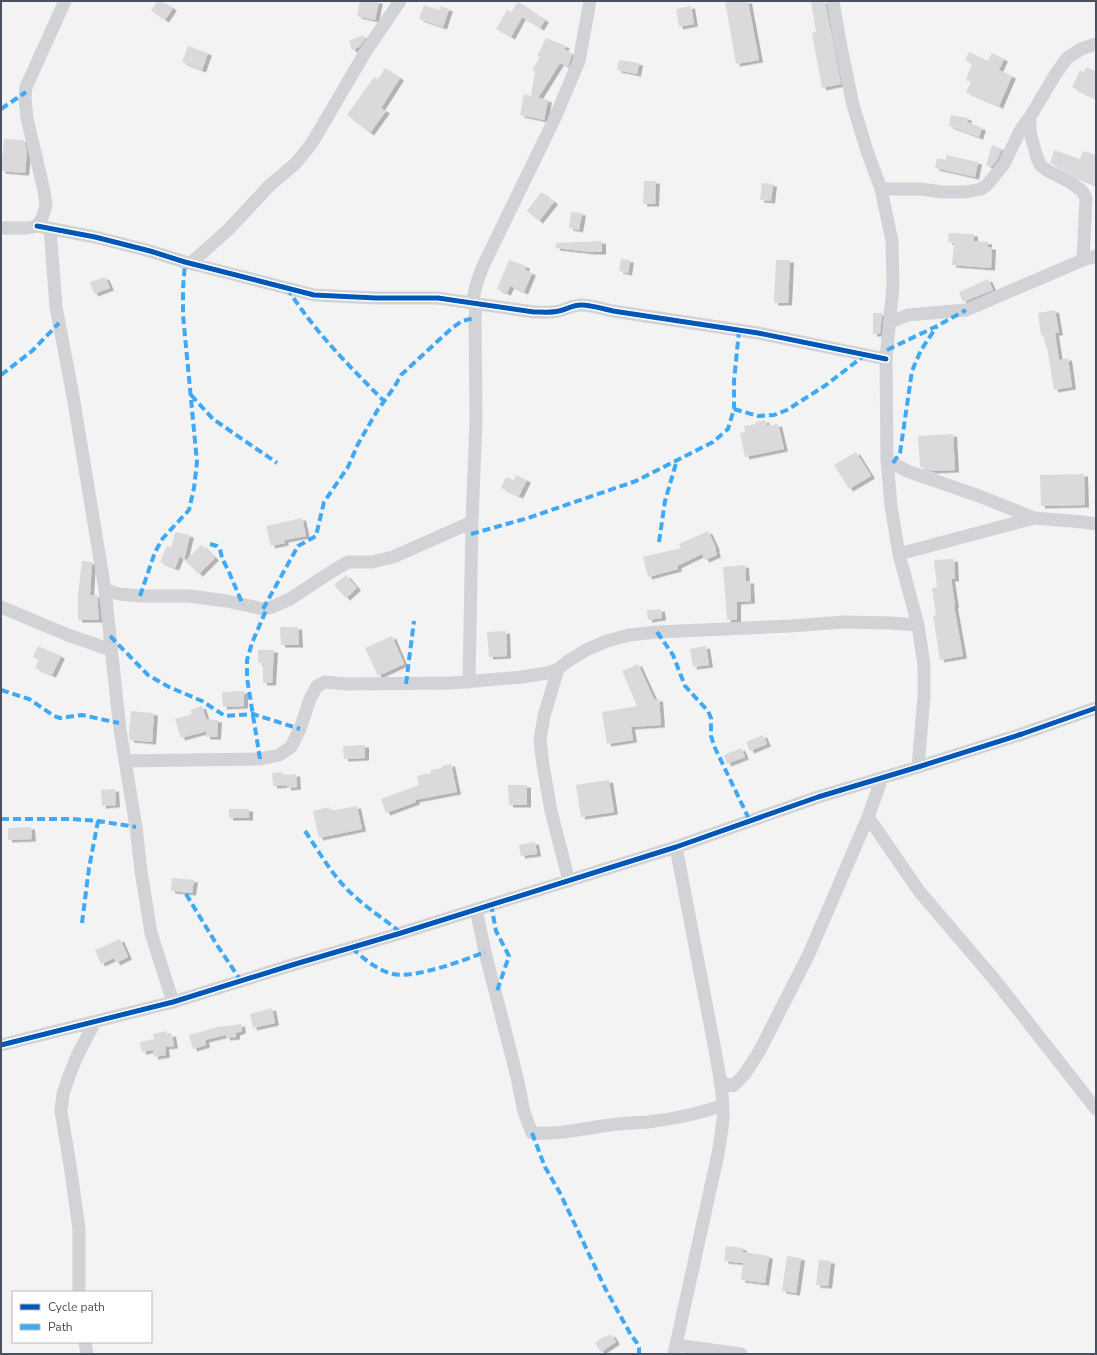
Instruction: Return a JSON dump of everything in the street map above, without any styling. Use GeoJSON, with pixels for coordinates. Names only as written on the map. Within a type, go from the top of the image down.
{"type":"FeatureCollection","features":[{"type":"Feature","properties":{"kind":"street"},"geometry":{"type":"LineString","coordinates":[[37,226],[42,218],[46,206],[24,99],[26,87],[64,1]]}},
{"type":"Feature","properties":{"kind":"street"},"geometry":{"type":"LineString","coordinates":[[191,263],[229,229],[269,186],[296,163],[312,143],[366,51],[400,1]]}},
{"type":"Feature","properties":{"kind":"street"},"geometry":{"type":"LineString","coordinates":[[469,682],[472,522],[476,420],[474,303],[477,282],[483,266],[554,120],[580,61],[590,1]]}},
{"type":"Feature","properties":{"kind":"street"},"geometry":{"type":"LineString","coordinates":[[833,1],[853,105],[881,189],[892,241],[893,286],[886,359],[887,460],[891,506],[899,554],[918,625],[924,665],[924,696],[918,767]]}},
{"type":"Feature","properties":{"kind":"street"},"geometry":{"type":"LineString","coordinates":[[881,189],[920,189],[966,192],[981,189],[987,185],[1004,164],[1021,129],[1030,117],[1055,75],[1068,58],[1081,49],[1096,44]]}},
{"type":"Feature","properties":{"kind":"street"},"geometry":{"type":"LineString","coordinates":[[1030,117],[1030,132],[1037,158],[1041,166],[1070,182],[1082,191],[1086,198],[1083,260]]}},
{"type":"Feature","properties":{"kind":"street"},"geometry":{"type":"LineString","coordinates":[[1,228],[27,228],[37,226],[50,228],[150,251],[314,295],[376,298],[438,298],[534,312],[560,311],[571,306],[594,306],[613,311],[758,333],[886,359]]}},
{"type":"Feature","properties":{"kind":"street"},"geometry":{"type":"LineString","coordinates":[[50,228],[56,307],[73,396],[105,590],[120,730],[136,827],[141,871],[151,933],[173,1002]]}},
{"type":"Feature","properties":{"kind":"street"},"geometry":{"type":"LineString","coordinates":[[890,322],[908,315],[966,310],[1083,260],[1096,256]]}},
{"type":"Feature","properties":{"kind":"street"},"geometry":{"type":"LineString","coordinates":[[887,460],[914,474],[979,496],[1034,518],[1096,524]]}},
{"type":"Feature","properties":{"kind":"street"},"geometry":{"type":"LineString","coordinates":[[899,554],[1034,518]]}},
{"type":"Feature","properties":{"kind":"street"},"geometry":{"type":"LineString","coordinates":[[105,590],[119,594],[140,596],[189,596],[227,601],[263,609],[272,607],[290,599],[348,562],[372,562],[393,557],[472,522]]}},
{"type":"Feature","properties":{"kind":"street"},"geometry":{"type":"LineString","coordinates":[[1,608],[68,635],[111,650]]}},
{"type":"Feature","properties":{"kind":"street"},"geometry":{"type":"LineString","coordinates":[[125,761],[260,759],[279,755],[291,747],[300,730],[310,699],[317,686],[325,682],[346,684],[452,683],[522,677],[547,673],[558,669],[588,649],[607,641],[629,635],[658,632],[844,622],[918,625]]}},
{"type":"Feature","properties":{"kind":"street"},"geometry":{"type":"LineString","coordinates":[[558,669],[544,716],[540,740],[551,811],[569,881]]}},
{"type":"Feature","properties":{"kind":"street"},"geometry":{"type":"LineString","coordinates":[[1,1045],[173,1002],[292,965],[401,934],[676,847],[818,797],[1022,734],[1096,708]]}},
{"type":"Feature","properties":{"kind":"street"},"geometry":{"type":"LineString","coordinates":[[720,1082],[732,1086],[744,1075],[759,1052],[809,954],[868,817],[882,778]]}},
{"type":"Feature","properties":{"kind":"street"},"geometry":{"type":"LineString","coordinates":[[868,817],[918,891],[994,979],[1096,1108]]}},
{"type":"Feature","properties":{"kind":"street"},"geometry":{"type":"LineString","coordinates":[[676,847],[720,1082],[722,1131],[675,1350],[741,1354]]}},
{"type":"Feature","properties":{"kind":"street"},"geometry":{"type":"LineString","coordinates":[[476,910],[485,952],[517,1077],[524,1112],[532,1133],[554,1133],[614,1124],[650,1122],[710,1110],[722,1105]]}},
{"type":"Feature","properties":{"kind":"street"},"geometry":{"type":"LineString","coordinates":[[79,1291],[79,1229],[61,1111],[63,1094],[69,1076],[78,1054],[95,1022]]}},
{"type":"Feature","properties":{"kind":"street"},"geometry":{"type":"LineString","coordinates":[[85,1343],[87,1354]]}},
{"type":"Feature","properties":{"kind":"building"},"geometry":{"type":"Polygon","coordinates":[[[157,1],[161,1],[173,8],[165,20],[151,11],[157,1]]]}},
{"type":"Feature","properties":{"kind":"building"},"geometry":{"type":"Polygon","coordinates":[[[360,1],[379,1],[375,20],[357,16],[360,1]]]}},
{"type":"Feature","properties":{"kind":"building"},"geometry":{"type":"Polygon","coordinates":[[[725,1],[748,1],[759,60],[736,64],[725,1]]]}},
{"type":"Feature","properties":{"kind":"building"},"geometry":{"type":"Polygon","coordinates":[[[811,1],[825,1],[841,84],[822,88],[812,33],[816,32],[811,1]]]}},
{"type":"Feature","properties":{"kind":"building"},"geometry":{"type":"Polygon","coordinates":[[[518,2],[545,20],[540,28],[522,17],[511,37],[496,29],[507,10],[511,12],[518,2]]]}},
{"type":"Feature","properties":{"kind":"building"},"geometry":{"type":"Polygon","coordinates":[[[424,5],[439,10],[440,6],[449,9],[443,27],[419,19],[424,5]]]}},
{"type":"Feature","properties":{"kind":"building"},"geometry":{"type":"Polygon","coordinates":[[[691,6],[694,24],[679,27],[676,9],[691,6]]]}},
{"type":"Feature","properties":{"kind":"building"},"geometry":{"type":"Polygon","coordinates":[[[363,35],[365,39],[359,47],[352,50],[349,41],[363,35]]]}},
{"type":"Feature","properties":{"kind":"building"},"geometry":{"type":"Polygon","coordinates":[[[546,38],[566,46],[564,49],[572,54],[568,67],[560,63],[538,98],[548,100],[544,120],[520,115],[524,94],[531,96],[535,71],[532,70],[540,57],[537,56],[546,38]]]}},
{"type":"Feature","properties":{"kind":"building"},"geometry":{"type":"Polygon","coordinates":[[[188,46],[208,53],[202,70],[182,62],[188,46]]]}},
{"type":"Feature","properties":{"kind":"building"},"geometry":{"type":"Polygon","coordinates":[[[969,52],[988,61],[992,53],[1004,59],[999,70],[1012,76],[999,106],[966,92],[971,82],[966,80],[972,64],[965,60],[969,52]]]}},
{"type":"Feature","properties":{"kind":"building"},"geometry":{"type":"Polygon","coordinates":[[[619,60],[639,63],[637,74],[617,70],[619,60]]]}},
{"type":"Feature","properties":{"kind":"building"},"geometry":{"type":"Polygon","coordinates":[[[1086,67],[1096,71],[1096,99],[1072,87],[1080,70],[1084,72],[1086,67]]]}},
{"type":"Feature","properties":{"kind":"building"},"geometry":{"type":"Polygon","coordinates":[[[385,68],[400,78],[381,108],[386,111],[370,133],[347,115],[374,77],[378,79],[385,68]]]}},
{"type":"Feature","properties":{"kind":"building"},"geometry":{"type":"Polygon","coordinates":[[[951,115],[968,118],[967,122],[982,128],[979,137],[949,126],[951,115]]]}},
{"type":"Feature","properties":{"kind":"building"},"geometry":{"type":"Polygon","coordinates":[[[4,139],[24,140],[27,152],[25,173],[1,171],[4,139]]]}},
{"type":"Feature","properties":{"kind":"building"},"geometry":{"type":"Polygon","coordinates":[[[992,145],[1002,149],[997,160],[991,167],[986,165],[992,145]]]}},
{"type":"Feature","properties":{"kind":"building"},"geometry":{"type":"Polygon","coordinates":[[[1054,150],[1080,159],[1083,151],[1096,155],[1096,185],[1078,178],[1050,163],[1054,150]]]}},
{"type":"Feature","properties":{"kind":"building"},"geometry":{"type":"Polygon","coordinates":[[[946,155],[978,162],[975,177],[935,168],[937,158],[946,160],[946,155]]]}},
{"type":"Feature","properties":{"kind":"building"},"geometry":{"type":"Polygon","coordinates":[[[644,181],[656,181],[655,204],[643,204],[644,181]]]}},
{"type":"Feature","properties":{"kind":"building"},"geometry":{"type":"Polygon","coordinates":[[[762,183],[773,184],[771,201],[760,200],[762,183]]]}},
{"type":"Feature","properties":{"kind":"building"},"geometry":{"type":"Polygon","coordinates":[[[541,192],[554,202],[539,221],[527,211],[541,192]]]}},
{"type":"Feature","properties":{"kind":"building"},"geometry":{"type":"Polygon","coordinates":[[[571,212],[582,213],[579,230],[569,228],[571,212]]]}},
{"type":"Feature","properties":{"kind":"building"},"geometry":{"type":"Polygon","coordinates":[[[949,233],[974,234],[974,241],[988,242],[988,247],[992,247],[991,268],[952,265],[954,243],[948,242],[949,233]]]}},
{"type":"Feature","properties":{"kind":"building"},"geometry":{"type":"Polygon","coordinates":[[[602,241],[602,252],[556,248],[556,243],[602,241]]]}},
{"type":"Feature","properties":{"kind":"building"},"geometry":{"type":"Polygon","coordinates":[[[621,259],[630,260],[628,273],[619,271],[621,259]]]}},
{"type":"Feature","properties":{"kind":"building"},"geometry":{"type":"Polygon","coordinates":[[[509,260],[526,266],[525,270],[532,273],[524,292],[510,286],[507,293],[497,289],[509,260]]]}},
{"type":"Feature","properties":{"kind":"building"},"geometry":{"type":"Polygon","coordinates":[[[776,260],[790,260],[788,303],[774,303],[776,260]]]}},
{"type":"Feature","properties":{"kind":"building"},"geometry":{"type":"Polygon","coordinates":[[[105,277],[110,288],[94,294],[90,282],[105,277]]]}},
{"type":"Feature","properties":{"kind":"building"},"geometry":{"type":"Polygon","coordinates":[[[988,279],[993,290],[963,302],[959,292],[988,279]]]}},
{"type":"Feature","properties":{"kind":"building"},"geometry":{"type":"Polygon","coordinates":[[[1055,310],[1059,333],[1055,333],[1059,360],[1068,358],[1072,387],[1054,390],[1047,347],[1043,335],[1041,335],[1038,313],[1055,310]]]}},
{"type":"Feature","properties":{"kind":"building"},"geometry":{"type":"Polygon","coordinates":[[[873,313],[882,313],[880,334],[873,334],[873,313]]]}},
{"type":"Feature","properties":{"kind":"building"},"geometry":{"type":"Polygon","coordinates":[[[765,420],[767,426],[778,424],[784,449],[745,457],[740,433],[745,432],[744,426],[756,424],[755,422],[765,420]]]}},
{"type":"Feature","properties":{"kind":"building"},"geometry":{"type":"Polygon","coordinates":[[[953,434],[955,470],[932,471],[920,467],[918,436],[953,434]]]}},
{"type":"Feature","properties":{"kind":"building"},"geometry":{"type":"Polygon","coordinates":[[[856,452],[871,476],[849,489],[834,465],[856,452]]]}},
{"type":"Feature","properties":{"kind":"building"},"geometry":{"type":"Polygon","coordinates":[[[1084,474],[1085,505],[1041,506],[1040,475],[1084,474]]]}},
{"type":"Feature","properties":{"kind":"building"},"geometry":{"type":"Polygon","coordinates":[[[516,475],[527,480],[519,496],[501,488],[506,477],[514,480],[516,475]]]}},
{"type":"Feature","properties":{"kind":"building"},"geometry":{"type":"Polygon","coordinates":[[[302,518],[306,536],[284,540],[285,543],[271,546],[266,526],[302,518]]]}},
{"type":"Feature","properties":{"kind":"building"},"geometry":{"type":"Polygon","coordinates":[[[708,531],[716,548],[717,555],[705,560],[702,554],[677,566],[678,569],[648,577],[643,557],[681,548],[679,544],[708,531]]]}},
{"type":"Feature","properties":{"kind":"building"},"geometry":{"type":"Polygon","coordinates":[[[175,532],[190,535],[184,560],[180,556],[175,568],[160,562],[167,546],[171,548],[175,532]]]}},
{"type":"Feature","properties":{"kind":"building"},"geometry":{"type":"Polygon","coordinates":[[[201,545],[215,558],[199,574],[185,561],[201,545]]]}},
{"type":"Feature","properties":{"kind":"building"},"geometry":{"type":"Polygon","coordinates":[[[954,559],[955,579],[951,579],[963,656],[940,660],[933,616],[936,615],[932,588],[937,587],[934,560],[954,559]]]}},
{"type":"Feature","properties":{"kind":"building"},"geometry":{"type":"Polygon","coordinates":[[[82,561],[92,562],[90,595],[97,595],[99,620],[78,620],[78,594],[82,561]]]}},
{"type":"Feature","properties":{"kind":"building"},"geometry":{"type":"Polygon","coordinates":[[[745,565],[746,581],[750,581],[751,601],[737,602],[737,620],[727,620],[723,567],[745,565]]]}},
{"type":"Feature","properties":{"kind":"building"},"geometry":{"type":"Polygon","coordinates":[[[346,575],[357,588],[346,598],[334,585],[346,575]]]}},
{"type":"Feature","properties":{"kind":"building"},"geometry":{"type":"Polygon","coordinates":[[[661,609],[662,618],[648,620],[647,610],[661,609]]]}},
{"type":"Feature","properties":{"kind":"building"},"geometry":{"type":"Polygon","coordinates":[[[280,627],[298,627],[299,645],[281,645],[280,627]]]}},
{"type":"Feature","properties":{"kind":"building"},"geometry":{"type":"Polygon","coordinates":[[[506,631],[507,656],[489,657],[487,632],[506,631]]]}},
{"type":"Feature","properties":{"kind":"building"},"geometry":{"type":"Polygon","coordinates":[[[392,636],[404,664],[378,676],[365,648],[392,636]]]}},
{"type":"Feature","properties":{"kind":"building"},"geometry":{"type":"Polygon","coordinates":[[[38,646],[61,656],[52,675],[35,668],[39,660],[33,657],[38,646]]]}},
{"type":"Feature","properties":{"kind":"building"},"geometry":{"type":"Polygon","coordinates":[[[706,646],[709,665],[693,667],[690,649],[706,646]]]}},
{"type":"Feature","properties":{"kind":"building"},"geometry":{"type":"Polygon","coordinates":[[[258,650],[274,650],[272,683],[263,683],[263,663],[258,663],[258,650]]]}},
{"type":"Feature","properties":{"kind":"building"},"geometry":{"type":"Polygon","coordinates":[[[638,664],[654,699],[659,699],[661,725],[631,727],[633,740],[607,744],[602,712],[637,706],[622,671],[638,664]]]}},
{"type":"Feature","properties":{"kind":"building"},"geometry":{"type":"Polygon","coordinates":[[[244,691],[244,706],[223,707],[222,692],[244,691]]]}},
{"type":"Feature","properties":{"kind":"building"},"geometry":{"type":"Polygon","coordinates":[[[202,706],[206,719],[218,720],[217,737],[206,737],[207,731],[181,738],[175,719],[192,714],[190,710],[202,706]]]}},
{"type":"Feature","properties":{"kind":"building"},"geometry":{"type":"Polygon","coordinates":[[[131,711],[154,713],[152,742],[130,740],[129,734],[131,711]]]}},
{"type":"Feature","properties":{"kind":"building"},"geometry":{"type":"Polygon","coordinates":[[[763,735],[767,744],[750,751],[746,742],[763,735]]]}},
{"type":"Feature","properties":{"kind":"building"},"geometry":{"type":"Polygon","coordinates":[[[365,745],[365,758],[344,759],[343,746],[365,745]]]}},
{"type":"Feature","properties":{"kind":"building"},"geometry":{"type":"Polygon","coordinates":[[[741,748],[745,757],[727,764],[724,755],[741,748]]]}},
{"type":"Feature","properties":{"kind":"building"},"geometry":{"type":"Polygon","coordinates":[[[451,764],[457,792],[415,800],[416,802],[386,813],[381,799],[419,785],[417,776],[431,773],[431,770],[442,768],[442,766],[451,764]]]}},
{"type":"Feature","properties":{"kind":"building"},"geometry":{"type":"Polygon","coordinates":[[[282,772],[282,775],[296,774],[297,787],[287,788],[287,785],[273,786],[272,773],[282,772]]]}},
{"type":"Feature","properties":{"kind":"building"},"geometry":{"type":"Polygon","coordinates":[[[609,780],[614,812],[581,817],[576,785],[609,780]]]}},
{"type":"Feature","properties":{"kind":"building"},"geometry":{"type":"Polygon","coordinates":[[[508,785],[527,785],[527,805],[509,805],[508,785]]]}},
{"type":"Feature","properties":{"kind":"building"},"geometry":{"type":"Polygon","coordinates":[[[115,789],[116,805],[102,806],[101,790],[115,789]]]}},
{"type":"Feature","properties":{"kind":"building"},"geometry":{"type":"Polygon","coordinates":[[[357,806],[362,829],[319,838],[313,811],[329,807],[330,811],[357,806]]]}},
{"type":"Feature","properties":{"kind":"building"},"geometry":{"type":"Polygon","coordinates":[[[229,809],[249,809],[249,818],[229,818],[229,809]]]}},
{"type":"Feature","properties":{"kind":"building"},"geometry":{"type":"Polygon","coordinates":[[[31,827],[32,839],[8,840],[8,828],[31,827]]]}},
{"type":"Feature","properties":{"kind":"building"},"geometry":{"type":"Polygon","coordinates":[[[535,842],[537,854],[521,856],[519,845],[535,842]]]}},
{"type":"Feature","properties":{"kind":"building"},"geometry":{"type":"Polygon","coordinates":[[[172,878],[194,880],[192,893],[171,891],[172,878]]]}},
{"type":"Feature","properties":{"kind":"building"},"geometry":{"type":"Polygon","coordinates":[[[120,939],[128,957],[116,963],[114,958],[101,964],[95,950],[120,939]]]}},
{"type":"Feature","properties":{"kind":"building"},"geometry":{"type":"Polygon","coordinates":[[[272,1008],[275,1023],[253,1028],[250,1014],[272,1008]]]}},
{"type":"Feature","properties":{"kind":"building"},"geometry":{"type":"Polygon","coordinates":[[[241,1024],[242,1031],[236,1033],[236,1037],[226,1038],[226,1035],[205,1040],[206,1045],[193,1049],[189,1035],[218,1027],[241,1024]]]}},
{"type":"Feature","properties":{"kind":"building"},"geometry":{"type":"Polygon","coordinates":[[[166,1031],[167,1035],[172,1034],[174,1046],[165,1047],[166,1055],[154,1057],[153,1050],[142,1052],[140,1042],[154,1039],[153,1034],[166,1031]]]}},
{"type":"Feature","properties":{"kind":"building"},"geometry":{"type":"Polygon","coordinates":[[[726,1246],[743,1248],[743,1252],[769,1256],[765,1283],[741,1280],[743,1263],[724,1261],[726,1246]]]}},
{"type":"Feature","properties":{"kind":"building"},"geometry":{"type":"Polygon","coordinates":[[[787,1256],[801,1258],[796,1293],[782,1291],[787,1256]]]}},
{"type":"Feature","properties":{"kind":"building"},"geometry":{"type":"Polygon","coordinates":[[[819,1260],[831,1261],[828,1286],[816,1285],[819,1260]]]}},
{"type":"Feature","properties":{"kind":"building"},"geometry":{"type":"Polygon","coordinates":[[[611,1334],[616,1342],[601,1352],[595,1343],[611,1334]]]}},
{"type":"Feature","properties":{"kind":"marked path"},"geometry":{"type":"LineString","coordinates":[[1,109],[26,92]]}},
{"type":"Feature","properties":{"kind":"marked path"},"geometry":{"type":"LineString","coordinates":[[140,596],[155,552],[163,538],[189,510],[194,488],[197,462],[183,315],[185,262]]}},
{"type":"Feature","properties":{"kind":"marked path"},"geometry":{"type":"LineString","coordinates":[[287,288],[297,304],[320,333],[384,401]]}},
{"type":"Feature","properties":{"kind":"marked path"},"geometry":{"type":"LineString","coordinates":[[887,350],[966,310]]}},
{"type":"Feature","properties":{"kind":"marked path"},"geometry":{"type":"LineString","coordinates":[[263,609],[298,546],[316,536],[324,502],[348,467],[358,444],[377,411],[401,375],[452,328],[462,321],[475,318]]}},
{"type":"Feature","properties":{"kind":"marked path"},"geometry":{"type":"LineString","coordinates":[[1,375],[32,351],[59,323]]}},
{"type":"Feature","properties":{"kind":"marked path"},"geometry":{"type":"LineString","coordinates":[[893,463],[900,453],[912,371],[921,350],[937,326]]}},
{"type":"Feature","properties":{"kind":"marked path"},"geometry":{"type":"LineString","coordinates":[[471,534],[528,518],[636,481],[713,442],[728,429],[734,409],[734,381],[739,331]]}},
{"type":"Feature","properties":{"kind":"marked path"},"geometry":{"type":"LineString","coordinates":[[734,409],[758,416],[774,415],[787,410],[826,385],[865,355]]}},
{"type":"Feature","properties":{"kind":"marked path"},"geometry":{"type":"LineString","coordinates":[[191,395],[213,419],[277,463]]}},
{"type":"Feature","properties":{"kind":"marked path"},"geometry":{"type":"LineString","coordinates":[[659,542],[665,501],[677,460]]}},
{"type":"Feature","properties":{"kind":"marked path"},"geometry":{"type":"LineString","coordinates":[[210,544],[217,546],[220,549],[222,558],[243,605]]}},
{"type":"Feature","properties":{"kind":"marked path"},"geometry":{"type":"LineString","coordinates":[[260,759],[247,678],[247,660],[252,643],[267,608]]}},
{"type":"Feature","properties":{"kind":"marked path"},"geometry":{"type":"LineString","coordinates":[[406,684],[414,621]]}},
{"type":"Feature","properties":{"kind":"marked path"},"geometry":{"type":"LineString","coordinates":[[657,632],[673,655],[685,686],[708,711],[711,718],[711,736],[715,748],[750,821]]}},
{"type":"Feature","properties":{"kind":"marked path"},"geometry":{"type":"LineString","coordinates":[[110,636],[148,675],[169,687],[202,701],[225,716],[253,714],[300,729]]}},
{"type":"Feature","properties":{"kind":"marked path"},"geometry":{"type":"LineString","coordinates":[[1,690],[29,699],[54,716],[60,718],[82,715],[119,723]]}},
{"type":"Feature","properties":{"kind":"marked path"},"geometry":{"type":"LineString","coordinates":[[1,819],[73,819],[136,827]]}},
{"type":"Feature","properties":{"kind":"marked path"},"geometry":{"type":"LineString","coordinates":[[82,923],[89,868],[98,821]]}},
{"type":"Feature","properties":{"kind":"marked path"},"geometry":{"type":"LineString","coordinates":[[305,831],[327,864],[346,888],[401,933]]}},
{"type":"Feature","properties":{"kind":"marked path"},"geometry":{"type":"LineString","coordinates":[[186,894],[241,981]]}},
{"type":"Feature","properties":{"kind":"marked path"},"geometry":{"type":"LineString","coordinates":[[491,904],[496,931],[509,956],[496,994]]}},
{"type":"Feature","properties":{"kind":"marked path"},"geometry":{"type":"LineString","coordinates":[[352,948],[376,967],[393,974],[402,975],[439,968],[485,952]]}},
{"type":"Feature","properties":{"kind":"marked path"},"geometry":{"type":"LineString","coordinates":[[532,1133],[545,1167],[560,1193],[605,1288],[637,1343],[639,1354]]}},
{"type":"Feature","properties":{"kind":"cycle path"},"geometry":{"type":"LineString","coordinates":[[37,226],[95,237],[314,295],[376,298],[438,298],[534,312],[556,312],[575,306],[585,305],[613,311],[758,333],[886,359]]}},
{"type":"Feature","properties":{"kind":"cycle path"},"geometry":{"type":"LineString","coordinates":[[1,1045],[173,1002],[401,933],[676,847],[818,797],[1022,734],[1096,708]]}}]}
